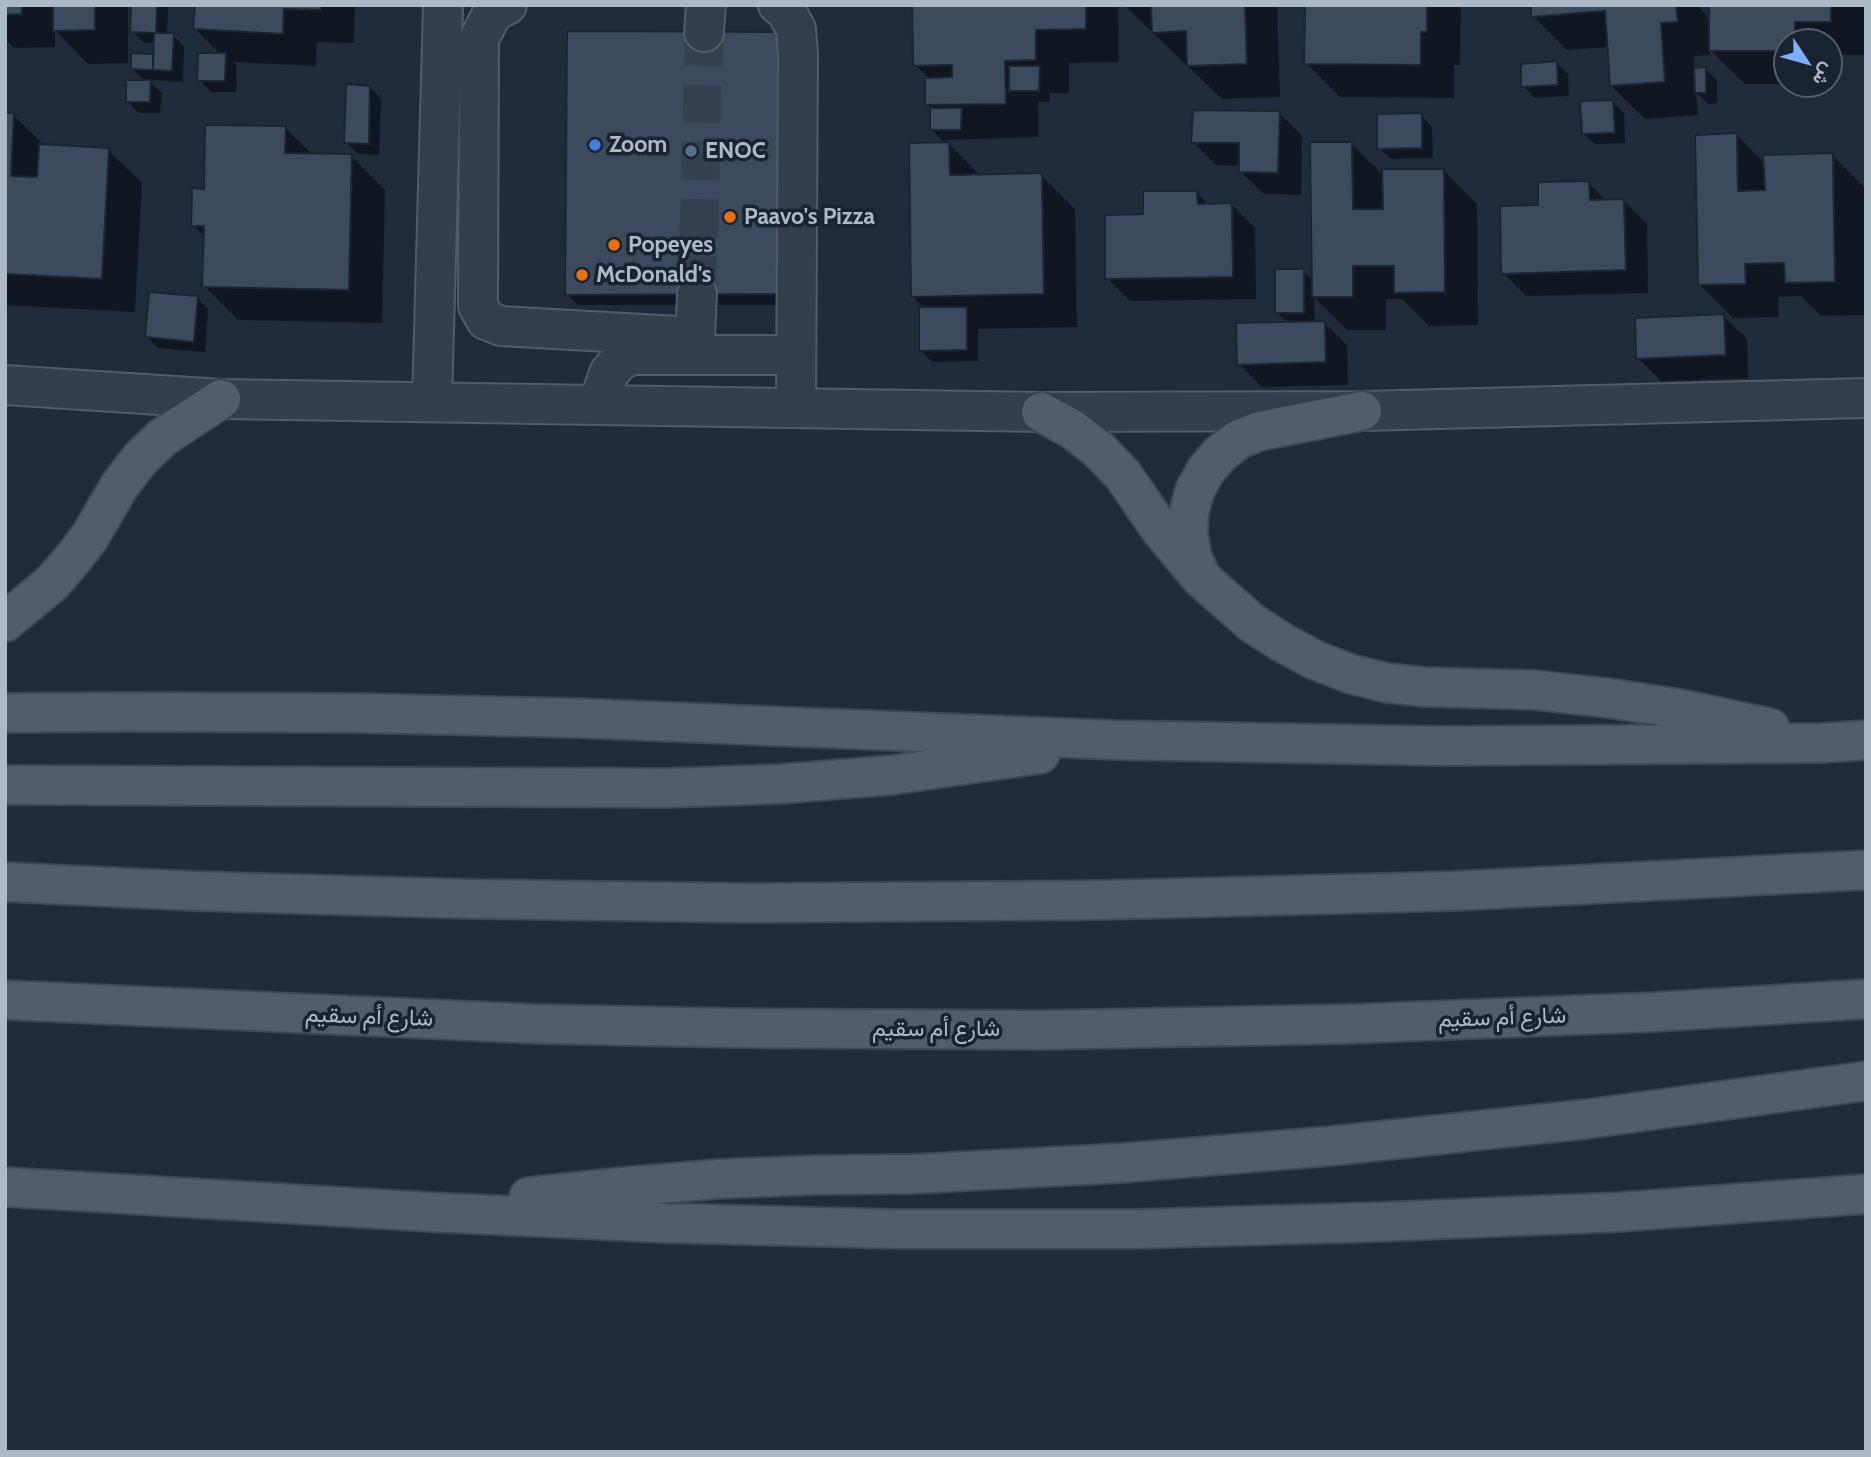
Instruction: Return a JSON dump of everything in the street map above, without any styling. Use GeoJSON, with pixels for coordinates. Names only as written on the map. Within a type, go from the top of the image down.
{"type":"FeatureCollection","features":[{"type":"Feature","properties":{"kind":"main road"},"geometry":{"type":"LineString","coordinates":[[5,622],[52,583],[71,561],[140,459],[163,437],[221,399]]}},
{"type":"Feature","properties":{"kind":"main road"},"geometry":{"type":"LineString","coordinates":[[1201,578],[1192,557],[1188,534],[1189,512],[1195,490],[1206,470],[1221,453],[1239,439],[1260,431],[1362,411]]}},
{"type":"Feature","properties":{"kind":"main road"},"geometry":{"type":"LineString","coordinates":[[1041,412],[1072,429],[1099,450],[1123,475],[1160,529],[1201,578],[1252,623],[1317,661],[1351,674],[1387,683],[1425,687],[1535,690],[1681,709],[1823,743]]}},
{"type":"Feature","properties":{"kind":"main road"},"geometry":{"type":"LineString","coordinates":[[5,713],[341,713],[534,717],[1114,740],[1443,746],[1823,743],[1866,740]]}},
{"type":"Feature","properties":{"kind":"main road"},"geometry":{"type":"LineString","coordinates":[[5,785],[667,788],[767,785],[904,774],[1114,740]]}},
{"type":"Feature","properties":{"kind":"main road"},"geometry":{"type":"LineString","coordinates":[[5,882],[458,898],[766,902],[1103,900],[1455,891],[1866,870]]}},
{"type":"Feature","properties":{"kind":"main road","name":"شارع أم سقيم"},"geometry":{"type":"LineString","coordinates":[[5,1000],[539,1024],[1040,1030],[1347,1024],[1655,1012],[1866,999]]}},
{"type":"Feature","properties":{"kind":"main road"},"geometry":{"type":"LineString","coordinates":[[429,1212],[553,1195],[718,1179],[938,1173],[1122,1163],[1331,1146],[1587,1119],[1866,1082]]}},
{"type":"Feature","properties":{"kind":"main road"},"geometry":{"type":"LineString","coordinates":[[5,1187],[664,1223],[1135,1229],[1377,1223],[1607,1212],[1866,1194]]}},
{"type":"Feature","properties":{"kind":"street"},"geometry":{"type":"LineString","coordinates":[[432,402],[443,5]]}},
{"type":"Feature","properties":{"kind":"street"},"geometry":{"type":"LineString","coordinates":[[507,5],[493,12],[479,39],[478,306],[486,320],[501,326],[796,355]]}},
{"type":"Feature","properties":{"kind":"street"},"geometry":{"type":"LineString","coordinates":[[778,5],[785,9],[796,29],[798,54],[796,408]]}},
{"type":"Feature","properties":{"kind":"street"},"geometry":{"type":"LineString","coordinates":[[695,346],[697,295]]}},
{"type":"Feature","properties":{"kind":"street"},"geometry":{"type":"LineString","coordinates":[[598,405],[609,373],[619,362],[633,355],[695,346]]}},
{"type":"Feature","properties":{"kind":"street"},"geometry":{"type":"LineString","coordinates":[[5,385],[221,399],[1041,412],[1362,411],[1866,398]]}},
{"type":"Feature","properties":{"kind":"building"},"geometry":{"type":"Polygon","coordinates":[[[5,5],[22,5],[22,14],[5,15],[5,5]]]}},
{"type":"Feature","properties":{"kind":"building"},"geometry":{"type":"Polygon","coordinates":[[[53,5],[95,5],[95,30],[53,31],[53,5]]]}},
{"type":"Feature","properties":{"kind":"building"},"geometry":{"type":"Polygon","coordinates":[[[131,5],[157,5],[156,33],[130,32],[131,5]]]}},
{"type":"Feature","properties":{"kind":"building"},"geometry":{"type":"Polygon","coordinates":[[[195,5],[321,5],[321,10],[284,9],[283,34],[193,29],[195,5]]]}},
{"type":"Feature","properties":{"kind":"building"},"geometry":{"type":"Polygon","coordinates":[[[912,5],[1086,5],[1086,29],[1036,30],[1036,60],[1005,61],[1006,104],[925,105],[925,78],[952,77],[952,65],[913,66],[912,5]]]}},
{"type":"Feature","properties":{"kind":"building"},"geometry":{"type":"Polygon","coordinates":[[[1151,5],[1245,5],[1247,64],[1187,66],[1186,31],[1152,33],[1151,5]]]}},
{"type":"Feature","properties":{"kind":"building"},"geometry":{"type":"Polygon","coordinates":[[[1305,5],[1427,5],[1427,32],[1421,32],[1421,65],[1304,64],[1305,5]]]}},
{"type":"Feature","properties":{"kind":"building"},"geometry":{"type":"Polygon","coordinates":[[[1531,5],[1676,5],[1678,22],[1661,23],[1665,82],[1610,86],[1605,11],[1531,17],[1531,5]]]}},
{"type":"Feature","properties":{"kind":"building"},"geometry":{"type":"Polygon","coordinates":[[[1709,5],[1831,5],[1831,22],[1795,22],[1795,28],[1773,28],[1773,51],[1709,51],[1709,5]]]}},
{"type":"Feature","properties":{"kind":"building"},"geometry":{"type":"Polygon","coordinates":[[[567,31],[785,32],[783,294],[565,295],[567,31]]]}},
{"type":"Feature","properties":{"kind":"building"},"geometry":{"type":"Polygon","coordinates":[[[154,33],[174,33],[172,71],[153,70],[154,33]]]}},
{"type":"Feature","properties":{"kind":"building"},"geometry":{"type":"Polygon","coordinates":[[[131,53],[153,54],[153,70],[131,69],[131,53]]]}},
{"type":"Feature","properties":{"kind":"building"},"geometry":{"type":"Polygon","coordinates":[[[198,53],[226,53],[225,81],[197,81],[198,53]]]}},
{"type":"Feature","properties":{"kind":"building"},"geometry":{"type":"Polygon","coordinates":[[[1557,61],[1558,85],[1521,87],[1521,64],[1557,61]]]}},
{"type":"Feature","properties":{"kind":"building"},"geometry":{"type":"Polygon","coordinates":[[[1009,66],[1040,66],[1039,91],[1009,91],[1009,66]]]}},
{"type":"Feature","properties":{"kind":"building"},"geometry":{"type":"Polygon","coordinates":[[[1706,67],[1706,93],[1695,93],[1694,68],[1706,67]]]}},
{"type":"Feature","properties":{"kind":"building"},"geometry":{"type":"Polygon","coordinates":[[[126,80],[151,80],[150,102],[126,102],[126,80]]]}},
{"type":"Feature","properties":{"kind":"building"},"geometry":{"type":"Polygon","coordinates":[[[346,84],[370,86],[369,144],[344,143],[346,84]]]}},
{"type":"Feature","properties":{"kind":"building"},"geometry":{"type":"Polygon","coordinates":[[[1613,100],[1615,133],[1582,134],[1580,101],[1613,100]]]}},
{"type":"Feature","properties":{"kind":"building"},"geometry":{"type":"Polygon","coordinates":[[[930,108],[962,108],[961,130],[930,130],[930,108]]]}},
{"type":"Feature","properties":{"kind":"building"},"geometry":{"type":"Polygon","coordinates":[[[1193,110],[1280,111],[1278,173],[1239,172],[1239,143],[1191,143],[1193,110]]]}},
{"type":"Feature","properties":{"kind":"building"},"geometry":{"type":"Polygon","coordinates":[[[5,113],[14,113],[11,176],[37,177],[39,144],[109,148],[102,279],[5,274],[5,113]]]}},
{"type":"Feature","properties":{"kind":"building"},"geometry":{"type":"Polygon","coordinates":[[[1422,113],[1422,148],[1377,149],[1377,114],[1422,113]]]}},
{"type":"Feature","properties":{"kind":"building"},"geometry":{"type":"Polygon","coordinates":[[[205,125],[286,126],[285,153],[352,154],[349,290],[202,287],[204,226],[191,226],[192,188],[204,189],[205,125]]]}},
{"type":"Feature","properties":{"kind":"building"},"geometry":{"type":"Polygon","coordinates":[[[1737,133],[1738,191],[1765,190],[1763,155],[1833,153],[1835,282],[1785,283],[1784,263],[1745,264],[1746,284],[1698,285],[1695,135],[1737,133]]]}},
{"type":"Feature","properties":{"kind":"building"},"geometry":{"type":"Polygon","coordinates":[[[949,142],[950,175],[1042,173],[1044,294],[911,297],[909,143],[949,142]]]}},
{"type":"Feature","properties":{"kind":"building"},"geometry":{"type":"Polygon","coordinates":[[[1310,142],[1352,142],[1353,209],[1383,209],[1382,169],[1444,169],[1445,292],[1394,293],[1394,266],[1353,266],[1353,297],[1312,297],[1310,142]]]}},
{"type":"Feature","properties":{"kind":"building"},"geometry":{"type":"Polygon","coordinates":[[[1589,181],[1590,200],[1624,199],[1626,270],[1501,274],[1500,206],[1538,205],[1538,182],[1589,181]]]}},
{"type":"Feature","properties":{"kind":"building"},"geometry":{"type":"Polygon","coordinates":[[[1143,191],[1197,191],[1198,204],[1232,203],[1233,277],[1105,279],[1105,215],[1143,214],[1143,191]]]}},
{"type":"Feature","properties":{"kind":"building"},"geometry":{"type":"Polygon","coordinates":[[[1275,269],[1304,269],[1304,313],[1275,313],[1275,269]]]}},
{"type":"Feature","properties":{"kind":"building"},"geometry":{"type":"Polygon","coordinates":[[[149,292],[198,296],[194,342],[145,337],[149,292]]]}},
{"type":"Feature","properties":{"kind":"building"},"geometry":{"type":"Polygon","coordinates":[[[919,307],[967,307],[967,350],[919,351],[919,307]]]}},
{"type":"Feature","properties":{"kind":"building"},"geometry":{"type":"Polygon","coordinates":[[[1724,314],[1726,355],[1636,359],[1635,318],[1724,314]]]}},
{"type":"Feature","properties":{"kind":"building"},"geometry":{"type":"Polygon","coordinates":[[[1325,321],[1326,362],[1237,365],[1236,323],[1325,321]]]}},
{"type":"Feature","properties":{"kind":"tunnel"},"geometry":{"type":"LineString","coordinates":[[697,294],[704,32]]}},
{"type":"Feature","properties":{"kind":"place","name":"Zoom"},"geometry":{"type":"Point","coordinates":[595,145]}},
{"type":"Feature","properties":{"kind":"place","name":"ENOC"},"geometry":{"type":"Point","coordinates":[691,151]}},
{"type":"Feature","properties":{"kind":"place","name":"Paavo's Pizza"},"geometry":{"type":"Point","coordinates":[730,217]}},
{"type":"Feature","properties":{"kind":"place","name":"Popeyes"},"geometry":{"type":"Point","coordinates":[614,245]}},
{"type":"Feature","properties":{"kind":"place","name":"McDonald's"},"geometry":{"type":"Point","coordinates":[582,275]}}]}
